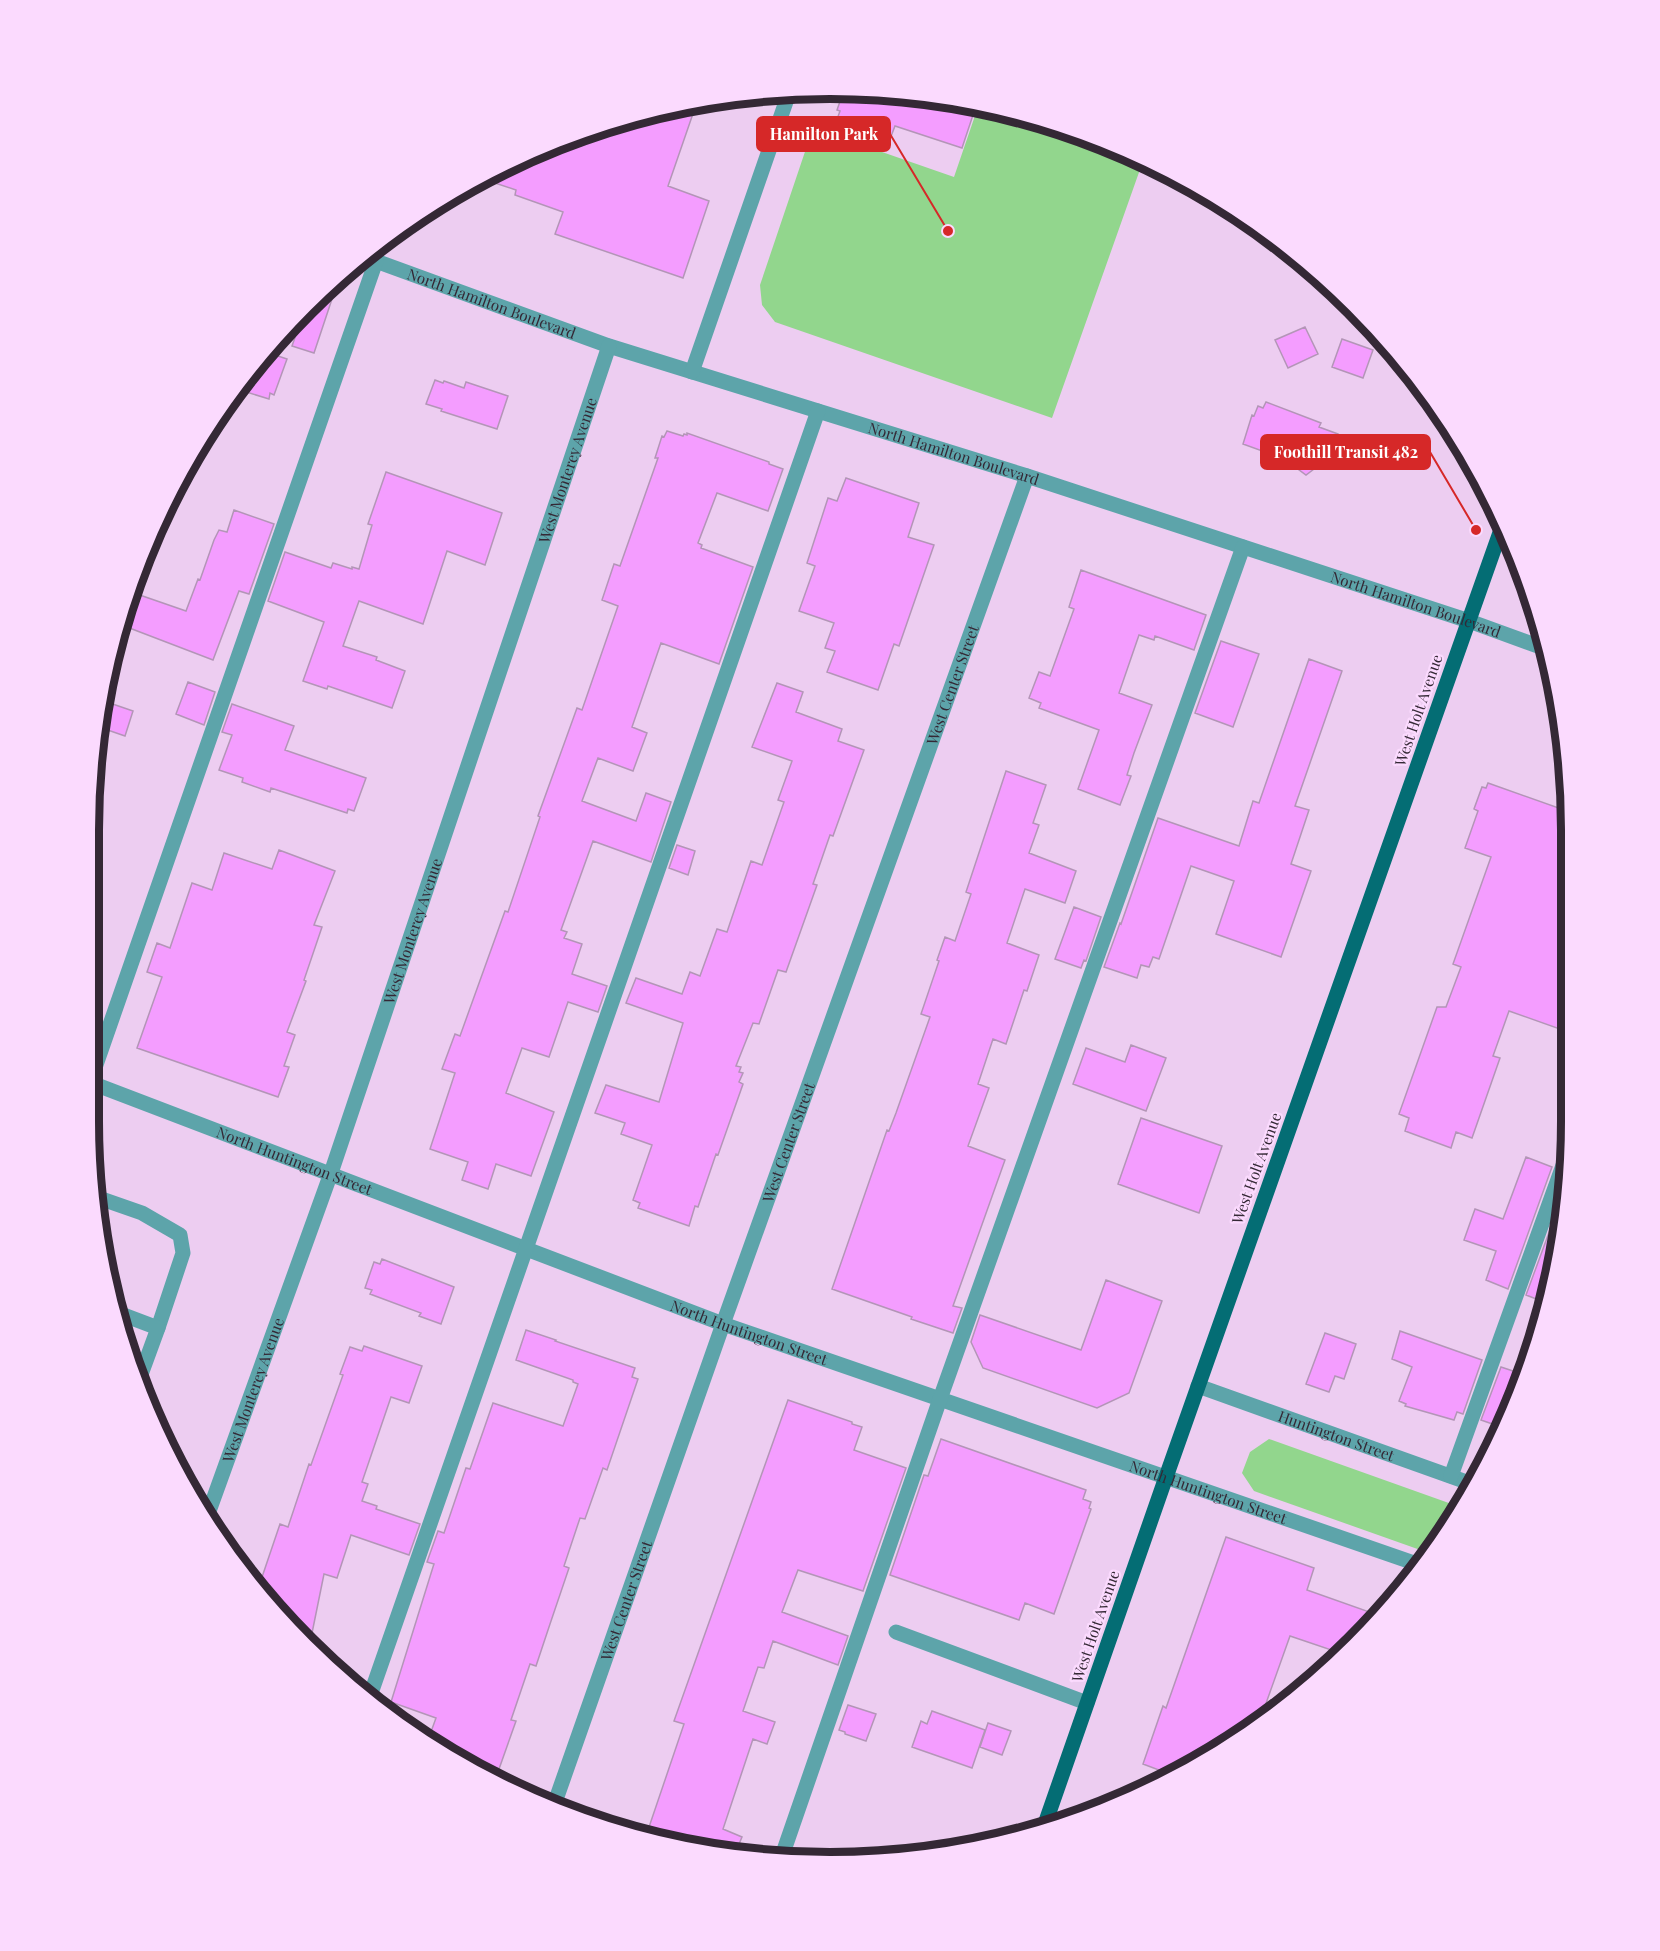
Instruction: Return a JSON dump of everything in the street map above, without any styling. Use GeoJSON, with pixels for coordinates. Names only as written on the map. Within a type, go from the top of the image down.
{"type":"FeatureCollection","features":[{"type":"Feature","properties":{"kind":"main road","name":"West Holt Avenue"},"geometry":{"type":"LineString","coordinates":[[1047,1818],[1499,536]]}},
{"type":"Feature","properties":{"kind":"street"},"geometry":{"type":"LineString","coordinates":[[692,372],[786,101]]}},
{"type":"Feature","properties":{"kind":"street","name":"North Hamilton Boulevard"},"geometry":{"type":"LineString","coordinates":[[372,260],[609,346],[1027,476],[1469,621],[1537,646]]}},
{"type":"Feature","properties":{"kind":"street"},"geometry":{"type":"LineString","coordinates":[[99,1055],[367,264]]}},
{"type":"Feature","properties":{"kind":"street","name":"West Monterey Avenue"},"geometry":{"type":"LineString","coordinates":[[210,1508],[331,1173],[609,346]]}},
{"type":"Feature","properties":{"kind":"street"},"geometry":{"type":"LineString","coordinates":[[372,1690],[818,411]]}},
{"type":"Feature","properties":{"kind":"street","name":"West Center Street"},"geometry":{"type":"LineString","coordinates":[[556,1798],[723,1324],[1027,476]]}},
{"type":"Feature","properties":{"kind":"street"},"geometry":{"type":"LineString","coordinates":[[784,1850],[940,1399],[1243,547]]}},
{"type":"Feature","properties":{"kind":"street","name":"North Huntington Street"},"geometry":{"type":"LineString","coordinates":[[99,1085],[723,1324],[1413,1562]]}},
{"type":"Feature","properties":{"kind":"street"},"geometry":{"type":"LineString","coordinates":[[1451,1476],[1558,1179]]}},
{"type":"Feature","properties":{"kind":"street"},"geometry":{"type":"LineString","coordinates":[[104,1200],[142,1213],[180,1235],[183,1253],[143,1369]]}},
{"type":"Feature","properties":{"kind":"street"},"geometry":{"type":"LineString","coordinates":[[126,1316],[158,1328]]}},
{"type":"Feature","properties":{"kind":"street","name":"Huntington Street"},"geometry":{"type":"LineString","coordinates":[[1198,1386],[1466,1482]]}},
{"type":"Feature","properties":{"kind":"street"},"geometry":{"type":"LineString","coordinates":[[896,1632],[1088,1703]]}},
{"type":"Feature","properties":{"kind":"green space"},"geometry":{"type":"Polygon","coordinates":[[[976,114],[1065,138],[1140,168],[1052,418],[775,322],[762,305],[760,285],[813,128],[954,177],[976,114]]]}},
{"type":"Feature","properties":{"kind":"green space"},"geometry":{"type":"Polygon","coordinates":[[[1269,1439],[1452,1504],[1421,1550],[1254,1491],[1242,1473],[1250,1452],[1269,1439]]]}},
{"type":"Feature","properties":{"kind":"building"},"geometry":{"type":"Polygon","coordinates":[[[841,99],[925,105],[973,115],[962,148],[895,126],[888,144],[835,125],[840,111],[837,110],[841,99]]]}},
{"type":"Feature","properties":{"kind":"building"},"geometry":{"type":"Polygon","coordinates":[[[694,112],[668,186],[709,201],[683,278],[555,234],[563,212],[515,195],[516,190],[492,182],[550,155],[595,138],[694,112]]]}},
{"type":"Feature","properties":{"kind":"building"},"geometry":{"type":"Polygon","coordinates":[[[334,293],[314,353],[292,346],[298,329],[334,293]]]}},
{"type":"Feature","properties":{"kind":"building"},"geometry":{"type":"Polygon","coordinates":[[[1305,327],[1318,354],[1288,368],[1275,340],[1305,327]]]}},
{"type":"Feature","properties":{"kind":"building"},"geometry":{"type":"Polygon","coordinates":[[[1342,339],[1373,350],[1363,378],[1332,367],[1342,339]]]}},
{"type":"Feature","properties":{"kind":"building"},"geometry":{"type":"Polygon","coordinates":[[[274,355],[287,359],[274,395],[270,393],[269,399],[245,392],[274,355]]]}},
{"type":"Feature","properties":{"kind":"building"},"geometry":{"type":"Polygon","coordinates":[[[435,380],[464,388],[466,382],[508,396],[497,429],[426,404],[435,380]]]}},
{"type":"Feature","properties":{"kind":"building"},"geometry":{"type":"Polygon","coordinates":[[[1266,402],[1321,423],[1319,427],[1338,434],[1329,455],[1325,453],[1314,469],[1306,475],[1295,467],[1269,457],[1268,453],[1243,444],[1252,415],[1254,416],[1258,406],[1263,408],[1266,402]]]}},
{"type":"Feature","properties":{"kind":"building"},"geometry":{"type":"Polygon","coordinates":[[[667,431],[683,436],[687,433],[783,469],[768,511],[717,493],[698,543],[702,545],[701,548],[753,567],[719,664],[661,643],[632,727],[647,733],[633,771],[598,758],[582,801],[636,821],[646,793],[671,802],[651,862],[593,841],[561,930],[567,932],[564,938],[582,944],[572,974],[607,986],[598,1012],[568,1002],[549,1057],[522,1048],[506,1093],[554,1112],[531,1176],[496,1164],[488,1189],[462,1180],[468,1162],[430,1149],[455,1073],[442,1069],[455,1034],[460,1036],[505,911],[508,912],[540,817],[538,816],[577,708],[582,710],[618,606],[602,600],[614,564],[620,566],[658,458],[655,458],[662,436],[664,437],[667,431]]]}},
{"type":"Feature","properties":{"kind":"building"},"geometry":{"type":"Polygon","coordinates":[[[386,472],[502,513],[485,565],[447,551],[423,624],[359,601],[343,646],[377,657],[376,660],[405,671],[392,708],[328,686],[327,689],[303,681],[324,622],[268,601],[285,552],[331,568],[333,563],[359,569],[372,525],[368,524],[386,472]]]}},
{"type":"Feature","properties":{"kind":"building"},"geometry":{"type":"Polygon","coordinates":[[[846,478],[919,503],[908,537],[934,545],[899,646],[894,644],[878,690],[827,672],[835,651],[825,648],[834,623],[799,611],[815,566],[807,563],[828,498],[837,501],[846,478]]]}},
{"type":"Feature","properties":{"kind":"building"},"geometry":{"type":"Polygon","coordinates":[[[234,510],[274,524],[249,594],[239,591],[213,660],[128,627],[138,594],[186,611],[219,530],[227,532],[234,510]]]}},
{"type":"Feature","properties":{"kind":"building"},"geometry":{"type":"Polygon","coordinates":[[[1081,570],[1206,615],[1194,650],[1155,636],[1154,640],[1139,635],[1119,693],[1152,705],[1134,753],[1127,775],[1131,776],[1120,805],[1078,789],[1099,730],[1039,708],[1041,703],[1029,698],[1039,672],[1050,676],[1074,609],[1069,607],[1081,570]]]}},
{"type":"Feature","properties":{"kind":"building"},"geometry":{"type":"Polygon","coordinates":[[[1221,641],[1259,654],[1233,727],[1195,713],[1221,641]]]}},
{"type":"Feature","properties":{"kind":"building"},"geometry":{"type":"Polygon","coordinates":[[[1309,659],[1342,671],[1295,806],[1309,810],[1291,864],[1311,871],[1281,957],[1216,934],[1234,881],[1191,866],[1159,959],[1153,957],[1149,967],[1141,965],[1137,978],[1104,967],[1158,818],[1239,846],[1253,801],[1259,803],[1309,659]]]}},
{"type":"Feature","properties":{"kind":"building"},"geometry":{"type":"Polygon","coordinates":[[[188,682],[215,692],[204,725],[176,714],[188,682]]]}},
{"type":"Feature","properties":{"kind":"building"},"geometry":{"type":"Polygon","coordinates":[[[777,683],[803,692],[796,712],[842,729],[838,741],[864,750],[833,836],[830,835],[813,884],[817,885],[786,972],[778,970],[759,1024],[753,1023],[736,1066],[741,1067],[739,1072],[743,1073],[739,1082],[743,1084],[718,1155],[716,1154],[689,1226],[638,1208],[640,1203],[633,1200],[652,1145],[621,1134],[625,1123],[595,1113],[606,1085],[659,1102],[683,1023],[626,1003],[636,978],[682,994],[690,972],[700,976],[717,929],[727,932],[751,861],[762,865],[784,802],[778,800],[792,761],[752,747],[777,683]]]}},
{"type":"Feature","properties":{"kind":"building"},"geometry":{"type":"Polygon","coordinates":[[[110,703],[133,711],[125,736],[106,729],[110,703]]]}},
{"type":"Feature","properties":{"kind":"building"},"geometry":{"type":"Polygon","coordinates":[[[232,704],[294,726],[285,750],[366,778],[354,811],[348,809],[347,813],[271,788],[270,792],[242,782],[243,778],[219,770],[232,735],[222,732],[232,704]]]}},
{"type":"Feature","properties":{"kind":"building"},"geometry":{"type":"Polygon","coordinates":[[[1006,771],[1046,785],[1033,823],[1039,825],[1029,853],[1076,871],[1065,903],[1025,889],[1007,943],[1039,955],[1027,991],[1024,990],[1006,1044],[993,1039],[978,1084],[989,1088],[968,1146],[1005,1160],[953,1306],[962,1308],[953,1333],[832,1289],[887,1130],[889,1131],[896,1113],[930,1017],[921,1014],[939,961],[937,960],[945,937],[955,941],[971,894],[966,892],[1006,771]]]}},
{"type":"Feature","properties":{"kind":"building"},"geometry":{"type":"Polygon","coordinates":[[[1488,783],[1560,809],[1561,1029],[1509,1011],[1493,1056],[1500,1058],[1472,1138],[1456,1132],[1451,1148],[1405,1131],[1409,1118],[1399,1114],[1437,1007],[1446,1007],[1461,967],[1453,964],[1491,857],[1465,848],[1478,811],[1474,809],[1482,787],[1486,788],[1488,783]]]}},
{"type":"Feature","properties":{"kind":"building"},"geometry":{"type":"Polygon","coordinates":[[[677,845],[695,851],[688,875],[669,868],[677,845]]]}},
{"type":"Feature","properties":{"kind":"building"},"geometry":{"type":"Polygon","coordinates":[[[279,850],[335,871],[314,925],[322,927],[304,980],[306,981],[287,1032],[295,1035],[284,1066],[289,1067],[278,1097],[137,1048],[162,977],[147,972],[157,943],[170,948],[192,883],[212,890],[224,853],[272,869],[279,850]]]}},
{"type":"Feature","properties":{"kind":"building"},"geometry":{"type":"Polygon","coordinates":[[[1074,907],[1101,917],[1086,961],[1084,960],[1081,968],[1055,959],[1074,907]]]}},
{"type":"Feature","properties":{"kind":"building"},"geometry":{"type":"Polygon","coordinates":[[[1131,1045],[1166,1058],[1146,1111],[1073,1084],[1086,1048],[1125,1062],[1131,1045]]]}},
{"type":"Feature","properties":{"kind":"building"},"geometry":{"type":"Polygon","coordinates":[[[1141,1118],[1222,1146],[1199,1213],[1118,1184],[1141,1118]]]}},
{"type":"Feature","properties":{"kind":"building"},"geometry":{"type":"Polygon","coordinates":[[[1526,1157],[1552,1167],[1508,1289],[1486,1280],[1496,1251],[1464,1240],[1475,1209],[1503,1219],[1526,1157]]]}},
{"type":"Feature","properties":{"kind":"building"},"geometry":{"type":"Polygon","coordinates":[[[1555,1217],[1538,1300],[1526,1295],[1555,1217]]]}},
{"type":"Feature","properties":{"kind":"building"},"geometry":{"type":"Polygon","coordinates":[[[382,1259],[454,1287],[441,1324],[419,1316],[421,1313],[370,1294],[372,1290],[365,1288],[374,1262],[380,1264],[382,1259]]]}},
{"type":"Feature","properties":{"kind":"building"},"geometry":{"type":"Polygon","coordinates":[[[1106,1280],[1162,1301],[1129,1393],[1097,1408],[983,1368],[971,1342],[980,1315],[1081,1350],[1106,1280]]]}},
{"type":"Feature","properties":{"kind":"building"},"geometry":{"type":"Polygon","coordinates":[[[526,1330],[635,1368],[632,1377],[638,1379],[607,1470],[603,1468],[585,1519],[580,1518],[564,1566],[569,1568],[536,1666],[530,1664],[511,1720],[516,1721],[499,1769],[496,1768],[495,1771],[431,1733],[436,1718],[391,1702],[434,1564],[427,1562],[438,1531],[444,1533],[466,1468],[470,1469],[493,1403],[563,1426],[578,1384],[573,1380],[516,1360],[526,1330]]]}},
{"type":"Feature","properties":{"kind":"building"},"geometry":{"type":"Polygon","coordinates":[[[1400,1331],[1482,1360],[1463,1414],[1457,1412],[1454,1420],[1405,1406],[1406,1404],[1399,1401],[1412,1367],[1392,1359],[1400,1331]]]}},
{"type":"Feature","properties":{"kind":"building"},"geometry":{"type":"Polygon","coordinates":[[[1325,1333],[1356,1344],[1344,1379],[1335,1376],[1329,1392],[1306,1384],[1325,1333]]]}},
{"type":"Feature","properties":{"kind":"building"},"geometry":{"type":"Polygon","coordinates":[[[364,1346],[422,1366],[409,1403],[391,1397],[362,1482],[368,1484],[362,1501],[377,1506],[376,1509],[420,1524],[409,1555],[351,1535],[337,1578],[324,1574],[311,1636],[261,1580],[280,1524],[288,1527],[343,1375],[340,1374],[350,1347],[362,1351],[364,1346]]]}},
{"type":"Feature","properties":{"kind":"building"},"geometry":{"type":"Polygon","coordinates":[[[1501,1367],[1516,1372],[1495,1425],[1481,1420],[1501,1367]]]}},
{"type":"Feature","properties":{"kind":"building"},"geometry":{"type":"Polygon","coordinates":[[[788,1400],[862,1427],[854,1450],[906,1468],[863,1591],[798,1570],[782,1612],[848,1636],[838,1665],[773,1641],[764,1668],[758,1667],[743,1711],[775,1722],[767,1744],[753,1739],[723,1829],[742,1837],[738,1846],[648,1829],[684,1724],[674,1721],[788,1400]]]}},
{"type":"Feature","properties":{"kind":"building"},"geometry":{"type":"Polygon","coordinates":[[[941,1439],[1086,1490],[1083,1499],[1091,1502],[1089,1508],[1091,1509],[1054,1614],[1025,1603],[1019,1620],[890,1575],[924,1475],[928,1476],[941,1439]]]}},
{"type":"Feature","properties":{"kind":"building"},"geometry":{"type":"Polygon","coordinates":[[[1226,1537],[1314,1568],[1307,1590],[1371,1613],[1333,1651],[1290,1636],[1264,1709],[1196,1754],[1163,1772],[1143,1764],[1163,1706],[1166,1708],[1226,1537]]]}},
{"type":"Feature","properties":{"kind":"building"},"geometry":{"type":"Polygon","coordinates":[[[848,1705],[876,1714],[866,1741],[839,1730],[848,1705]]]}},
{"type":"Feature","properties":{"kind":"building"},"geometry":{"type":"Polygon","coordinates":[[[932,1711],[985,1730],[972,1768],[912,1747],[921,1721],[927,1724],[932,1711]]]}},
{"type":"Feature","properties":{"kind":"building"},"geometry":{"type":"Polygon","coordinates":[[[988,1723],[1011,1731],[1002,1755],[980,1747],[988,1723]]]}},
{"type":"Feature","properties":{"kind":"place","name":"Hamilton Park"},"geometry":{"type":"Point","coordinates":[948,231]}},
{"type":"Feature","properties":{"kind":"place","name":"Foothill Transit 482"},"geometry":{"type":"Point","coordinates":[1476,530]}}]}
